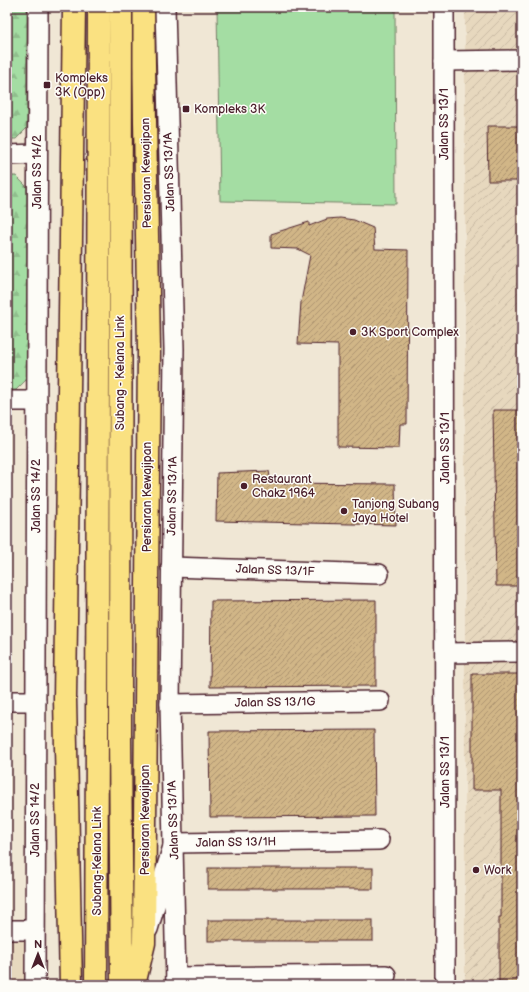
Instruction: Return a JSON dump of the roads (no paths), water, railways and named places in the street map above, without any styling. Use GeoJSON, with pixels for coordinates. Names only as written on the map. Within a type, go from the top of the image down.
{"type":"FeatureCollection","features":[{"type":"Feature","properties":{"kind":"main road"},"geometry":{"type":"LineString","coordinates":[[71,985],[65,699],[74,7]]}},
{"type":"Feature","properties":{"kind":"main road","name":"Subang - Kelana Link"},"geometry":{"type":"LineString","coordinates":[[97,737],[99,7]]}},
{"type":"Feature","properties":{"kind":"main road","name":"Subang - Kelana Link"},"geometry":{"type":"LineString","coordinates":[[120,738],[121,7]]}},
{"type":"Feature","properties":{"kind":"main road","name":"Persiaran Kewajipan"},"geometry":{"type":"LineString","coordinates":[[134,985],[144,943],[149,350],[143,7]]}},
{"type":"Feature","properties":{"kind":"main road"},"geometry":{"type":"LineString","coordinates":[[72,193],[80,178],[90,170],[107,166],[126,175],[135,190],[147,264]]}},
{"type":"Feature","properties":{"kind":"main road","name":"Subang-Kelana Link"},"geometry":{"type":"LineString","coordinates":[[96,985],[97,737]]}},
{"type":"Feature","properties":{"kind":"main road","name":"Subang-Kelana Link"},"geometry":{"type":"LineString","coordinates":[[120,738],[122,985]]}},
{"type":"Feature","properties":{"kind":"street","name":"Jalan SS 14/2"},"geometry":{"type":"LineString","coordinates":[[35,985],[38,7]]}},
{"type":"Feature","properties":{"kind":"street","name":"Jalan SS 13/1A"},"geometry":{"type":"LineString","coordinates":[[165,7],[174,349],[170,704],[176,981]]}},
{"type":"Feature","properties":{"kind":"street","name":"Jalan SS 13/1"},"geometry":{"type":"LineString","coordinates":[[444,7],[445,985]]}},
{"type":"Feature","properties":{"kind":"street"},"geometry":{"type":"LineString","coordinates":[[444,61],[522,60]]}},
{"type":"Feature","properties":{"kind":"street"},"geometry":{"type":"LineString","coordinates":[[7,155],[37,154]]}},
{"type":"Feature","properties":{"kind":"street"},"geometry":{"type":"LineString","coordinates":[[7,401],[36,401]]}},
{"type":"Feature","properties":{"kind":"street","name":"Jalan SS 13/1F"},"geometry":{"type":"LineString","coordinates":[[171,567],[379,574]]}},
{"type":"Feature","properties":{"kind":"street"},"geometry":{"type":"LineString","coordinates":[[445,653],[522,652]]}},
{"type":"Feature","properties":{"kind":"street"},"geometry":{"type":"LineString","coordinates":[[7,701],[36,701]]}},
{"type":"Feature","properties":{"kind":"street","name":"Jalan SS 13/1G"},"geometry":{"type":"LineString","coordinates":[[170,704],[380,701]]}},
{"type":"Feature","properties":{"kind":"street","name":"Jalan SS 13/1H"},"geometry":{"type":"LineString","coordinates":[[174,843],[379,840]]}},
{"type":"Feature","properties":{"kind":"street"},"geometry":{"type":"LineString","coordinates":[[144,943],[174,843]]}},
{"type":"Feature","properties":{"kind":"street"},"geometry":{"type":"LineString","coordinates":[[7,930],[35,930]]}},
{"type":"Feature","properties":{"kind":"street"},"geometry":{"type":"LineString","coordinates":[[176,981],[386,975]]}},
{"type":"Feature","properties":{"kind":"place","name":"Kompleks 3K (Opp)"},"geometry":{"type":"Point","coordinates":[47,85]}},
{"type":"Feature","properties":{"kind":"place","name":"Kompleks 3K"},"geometry":{"type":"Point","coordinates":[186,109]}},
{"type":"Feature","properties":{"kind":"place","name":"3K Sport Complex"},"geometry":{"type":"Point","coordinates":[353,332]}},
{"type":"Feature","properties":{"kind":"place","name":"Restaurant Chakz 1964"},"geometry":{"type":"Point","coordinates":[244,486]}},
{"type":"Feature","properties":{"kind":"place","name":"Tanjong Subang Jaya Hotel"},"geometry":{"type":"Point","coordinates":[344,511]}},
{"type":"Feature","properties":{"kind":"place","name":"Work"},"geometry":{"type":"Point","coordinates":[476,870]}}]}
